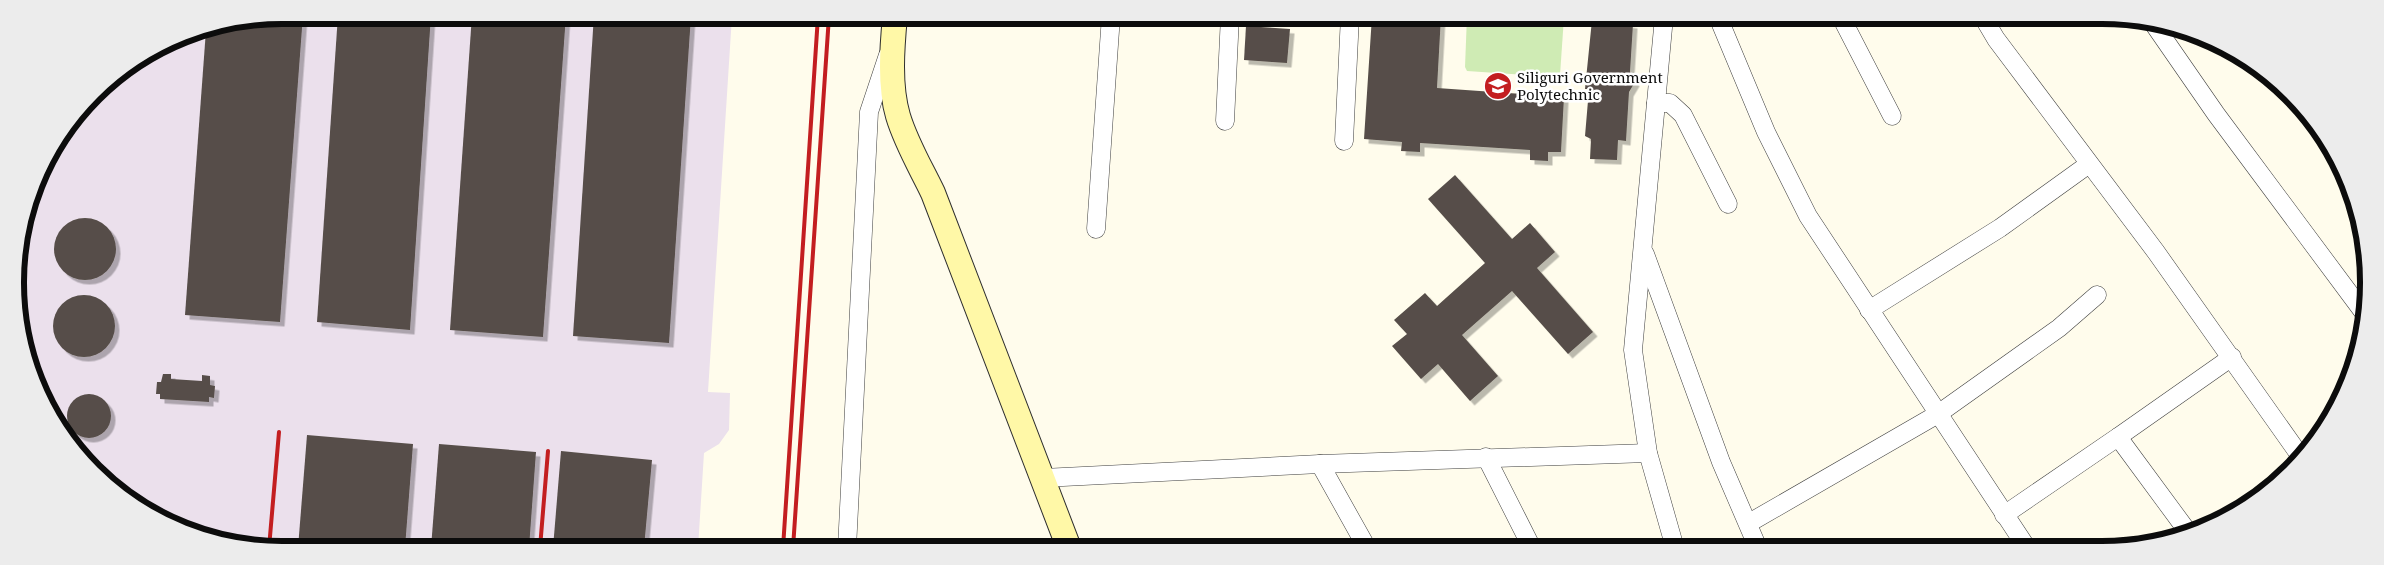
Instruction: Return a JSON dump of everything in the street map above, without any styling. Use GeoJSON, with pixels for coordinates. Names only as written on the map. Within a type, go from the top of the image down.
{"type":"FeatureCollection","features":[{"type":"Feature","properties":{"kind":"street"},"geometry":{"type":"LineString","coordinates":[[894,24],[892,40],[898,115],[909,146],[933,193],[1066,541]]}},
{"type":"Feature","properties":{"kind":"street"},"geometry":{"type":"LineString","coordinates":[[1096,229],[1110,24]]}},
{"type":"Feature","properties":{"kind":"street"},"geometry":{"type":"LineString","coordinates":[[1225,120],[1230,24]]}},
{"type":"Feature","properties":{"kind":"street"},"geometry":{"type":"LineString","coordinates":[[1344,141],[1350,24]]}},
{"type":"Feature","properties":{"kind":"street"},"geometry":{"type":"LineString","coordinates":[[1663,24],[1633,350],[1648,453],[1673,541]]}},
{"type":"Feature","properties":{"kind":"street"},"geometry":{"type":"LineString","coordinates":[[1721,24],[1766,132],[1808,216],[2021,541]]}},
{"type":"Feature","properties":{"kind":"street"},"geometry":{"type":"LineString","coordinates":[[1845,24],[1892,116]]}},
{"type":"Feature","properties":{"kind":"street"},"geometry":{"type":"LineString","coordinates":[[1987,24],[1996,39],[2232,357],[2297,452]]}},
{"type":"Feature","properties":{"kind":"street"},"geometry":{"type":"LineString","coordinates":[[2158,31],[2216,114],[2359,306]]}},
{"type":"Feature","properties":{"kind":"street"},"geometry":{"type":"LineString","coordinates":[[847,541],[869,112],[892,40]]}},
{"type":"Feature","properties":{"kind":"street"},"geometry":{"type":"LineString","coordinates":[[1656,103],[1670,103],[1683,115],[1728,204]]}},
{"type":"Feature","properties":{"kind":"street"},"geometry":{"type":"LineString","coordinates":[[1869,310],[2000,228],[2089,164]]}},
{"type":"Feature","properties":{"kind":"street"},"geometry":{"type":"LineString","coordinates":[[1643,250],[1721,462],[1755,541]]}},
{"type":"Feature","properties":{"kind":"street"},"geometry":{"type":"LineString","coordinates":[[1749,523],[1938,414],[2059,328],[2097,295]]}},
{"type":"Feature","properties":{"kind":"street"},"geometry":{"type":"LineString","coordinates":[[2004,515],[2232,357]]}},
{"type":"Feature","properties":{"kind":"street"},"geometry":{"type":"LineString","coordinates":[[2118,437],[2185,528]]}},
{"type":"Feature","properties":{"kind":"street"},"geometry":{"type":"LineString","coordinates":[[1043,478],[1320,464],[1648,453]]}},
{"type":"Feature","properties":{"kind":"street"},"geometry":{"type":"LineString","coordinates":[[1486,458],[1528,541]]}},
{"type":"Feature","properties":{"kind":"street"},"geometry":{"type":"LineString","coordinates":[[1320,464],[1363,541]]}},
{"type":"Feature","properties":{"kind":"shaded area"},"geometry":{"type":"Polygon","coordinates":[[[266,24],[731,24],[708,392],[730,393],[729,430],[719,444],[704,453],[698,541],[266,541],[232,536],[183,522],[153,507],[125,488],[88,453],[58,412],[43,382],[37,366],[26,316],[24,266],[29,232],[43,183],[58,153],[77,125],[125,77],[153,58],[183,43],[232,29],[266,24]]]}},
{"type":"Feature","properties":{"kind":"green space"},"geometry":{"type":"Polygon","coordinates":[[[1467,24],[1564,24],[1560,75],[1557,77],[1467,71],[1465,67],[1467,24]]]}},
{"type":"Feature","properties":{"kind":"building"},"geometry":{"type":"Polygon","coordinates":[[[302,24],[280,322],[185,315],[206,35],[249,26],[302,24]]]}},
{"type":"Feature","properties":{"kind":"building"},"geometry":{"type":"Polygon","coordinates":[[[337,24],[430,24],[410,330],[317,322],[337,24]]]}},
{"type":"Feature","properties":{"kind":"building"},"geometry":{"type":"Polygon","coordinates":[[[471,24],[565,24],[543,337],[450,330],[471,24]]]}},
{"type":"Feature","properties":{"kind":"building"},"geometry":{"type":"Polygon","coordinates":[[[593,24],[690,24],[669,343],[573,336],[593,24]]]}},
{"type":"Feature","properties":{"kind":"building"},"geometry":{"type":"Polygon","coordinates":[[[1371,24],[1441,24],[1437,88],[1564,97],[1561,152],[1548,152],[1548,161],[1530,160],[1530,150],[1420,143],[1420,152],[1401,151],[1402,142],[1364,139],[1371,24]]]}},
{"type":"Feature","properties":{"kind":"building"},"geometry":{"type":"Polygon","coordinates":[[[1592,24],[1633,24],[1630,72],[1635,82],[1629,92],[1626,141],[1618,140],[1617,160],[1590,159],[1591,139],[1585,136],[1589,89],[1585,89],[1592,24]]]}},
{"type":"Feature","properties":{"kind":"building"},"geometry":{"type":"Polygon","coordinates":[[[1246,26],[1290,29],[1287,63],[1244,60],[1246,26]]]}},
{"type":"Feature","properties":{"kind":"building"},"geometry":{"type":"Polygon","coordinates":[[[1455,175],[1512,239],[1530,223],[1555,252],[1537,268],[1593,332],[1568,354],[1512,291],[1462,335],[1498,376],[1470,401],[1438,364],[1421,379],[1392,346],[1407,334],[1394,320],[1425,293],[1437,306],[1485,263],[1428,199],[1455,175]]]}},
{"type":"Feature","properties":{"kind":"building"},"geometry":{"type":"Polygon","coordinates":[[[79,218],[91,218],[107,227],[114,237],[116,249],[114,261],[107,271],[91,280],[79,280],[68,275],[59,266],[54,255],[54,243],[59,232],[68,223],[79,218]]]}},
{"type":"Feature","properties":{"kind":"building"},"geometry":{"type":"Polygon","coordinates":[[[84,295],[96,298],[106,304],[112,314],[115,326],[112,338],[106,348],[96,354],[84,357],[72,354],[62,348],[56,338],[53,326],[56,314],[62,304],[72,298],[84,295]]]}},
{"type":"Feature","properties":{"kind":"building"},"geometry":{"type":"Polygon","coordinates":[[[163,374],[171,374],[171,379],[202,381],[202,375],[210,376],[210,385],[215,386],[214,398],[209,397],[209,402],[160,399],[160,394],[156,394],[157,382],[161,382],[163,374]]]}},
{"type":"Feature","properties":{"kind":"building"},"geometry":{"type":"Polygon","coordinates":[[[93,394],[105,400],[110,407],[110,425],[105,432],[98,437],[85,438],[77,435],[70,428],[67,412],[70,404],[77,397],[93,394]]]}},
{"type":"Feature","properties":{"kind":"building"},"geometry":{"type":"Polygon","coordinates":[[[307,435],[413,444],[406,541],[299,541],[307,435]]]}},
{"type":"Feature","properties":{"kind":"building"},"geometry":{"type":"Polygon","coordinates":[[[439,444],[536,452],[530,541],[432,541],[439,444]]]}},
{"type":"Feature","properties":{"kind":"building"},"geometry":{"type":"Polygon","coordinates":[[[561,451],[652,460],[645,541],[554,541],[561,451]]]}},
{"type":"Feature","properties":{"kind":"railway"},"geometry":{"type":"LineString","coordinates":[[783,541],[817,24]]}},
{"type":"Feature","properties":{"kind":"railway"},"geometry":{"type":"LineString","coordinates":[[793,541],[828,24]]}},
{"type":"Feature","properties":{"kind":"railway"},"geometry":{"type":"LineString","coordinates":[[270,541],[279,432]]}},
{"type":"Feature","properties":{"kind":"railway"},"geometry":{"type":"LineString","coordinates":[[541,541],[548,451]]}},
{"type":"Feature","properties":{"kind":"place","name":"Siliguri Government Polytechnic"},"geometry":{"type":"Point","coordinates":[1498,86]}}]}
